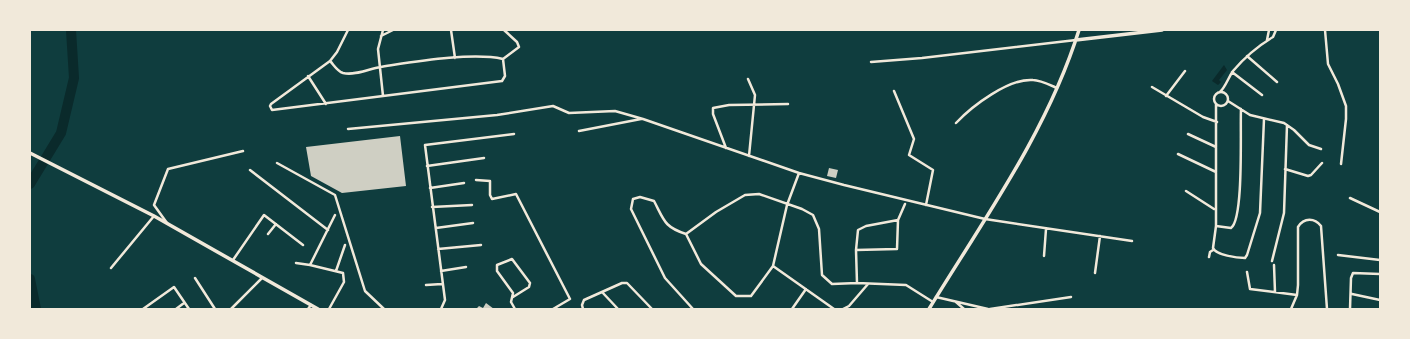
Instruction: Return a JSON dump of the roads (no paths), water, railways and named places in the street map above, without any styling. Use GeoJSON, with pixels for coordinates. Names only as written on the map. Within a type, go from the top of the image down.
{"type":"FeatureCollection","features":[{"type":"Feature","properties":{"kind":"street"},"geometry":{"type":"LineString","coordinates":[[348,30],[337,52],[330,61],[271,104],[271,108],[274,111],[502,80],[505,76],[503,59]]}},
{"type":"Feature","properties":{"kind":"street"},"geometry":{"type":"LineString","coordinates":[[383,30],[380,36],[378,49],[383,96]]}},
{"type":"Feature","properties":{"kind":"street"},"geometry":{"type":"LineString","coordinates":[[380,36],[393,30]]}},
{"type":"Feature","properties":{"kind":"street"},"geometry":{"type":"LineString","coordinates":[[451,30],[455,58]]}},
{"type":"Feature","properties":{"kind":"street"},"geometry":{"type":"LineString","coordinates":[[330,61],[338,70],[348,74],[380,67],[455,58],[488,56],[503,59],[519,47],[517,42],[504,30]]}},
{"type":"Feature","properties":{"kind":"street"},"geometry":{"type":"LineString","coordinates":[[929,309],[986,220],[1042,122],[1057,88],[1079,30]]}},
{"type":"Feature","properties":{"kind":"street"},"geometry":{"type":"LineString","coordinates":[[871,62],[922,58],[1162,30]]}},
{"type":"Feature","properties":{"kind":"street"},"geometry":{"type":"LineString","coordinates":[[1266,40],[1269,30]]}},
{"type":"Feature","properties":{"kind":"street"},"geometry":{"type":"LineString","coordinates":[[1209,257],[1210,252],[1214,250],[1216,226],[1217,122],[1216,104],[1214,98],[1220,92],[1232,72],[1247,56],[1266,40],[1273,37],[1276,30]]}},
{"type":"Feature","properties":{"kind":"street"},"geometry":{"type":"LineString","coordinates":[[1325,30],[1328,64],[1338,84],[1346,106],[1341,164]]}},
{"type":"Feature","properties":{"kind":"street"},"geometry":{"type":"LineString","coordinates":[[1247,56],[1277,82]]}},
{"type":"Feature","properties":{"kind":"street"},"geometry":{"type":"LineString","coordinates":[[1166,96],[1185,71]]}},
{"type":"Feature","properties":{"kind":"street"},"geometry":{"type":"LineString","coordinates":[[1232,72],[1262,95]]}},
{"type":"Feature","properties":{"kind":"street"},"geometry":{"type":"LineString","coordinates":[[308,76],[326,104]]}},
{"type":"Feature","properties":{"kind":"street"},"geometry":{"type":"LineString","coordinates":[[748,79],[755,95],[749,156]]}},
{"type":"Feature","properties":{"kind":"street"},"geometry":{"type":"LineString","coordinates":[[956,123],[967,112],[1008,84],[1033,80],[1057,88]]}},
{"type":"Feature","properties":{"kind":"street"},"geometry":{"type":"LineString","coordinates":[[1152,87],[1203,117],[1217,122]]}},
{"type":"Feature","properties":{"kind":"street"},"geometry":{"type":"LineString","coordinates":[[894,91],[914,139],[909,155],[933,170],[926,206]]}},
{"type":"Feature","properties":{"kind":"street"},"geometry":{"type":"LineString","coordinates":[[1220,92],[1226,95],[1228,101],[1250,115],[1264,119],[1278,120],[1294,130],[1309,145],[1321,150]]}},
{"type":"Feature","properties":{"kind":"street"},"geometry":{"type":"LineString","coordinates":[[1216,104],[1224,105],[1228,101]]}},
{"type":"Feature","properties":{"kind":"street"},"geometry":{"type":"LineString","coordinates":[[726,148],[712,109],[729,105],[788,104]]}},
{"type":"Feature","properties":{"kind":"street"},"geometry":{"type":"LineString","coordinates":[[348,129],[497,114],[553,106],[569,113],[615,111],[643,119],[799,173],[926,206],[986,220],[1132,241]]}},
{"type":"Feature","properties":{"kind":"street"},"geometry":{"type":"LineString","coordinates":[[1216,226],[1231,228],[1234,226],[1238,215],[1241,199],[1241,109]]}},
{"type":"Feature","properties":{"kind":"street"},"geometry":{"type":"LineString","coordinates":[[579,131],[643,119]]}},
{"type":"Feature","properties":{"kind":"street"},"geometry":{"type":"LineString","coordinates":[[1214,250],[1241,258],[1248,256],[1260,213],[1264,119]]}},
{"type":"Feature","properties":{"kind":"street"},"geometry":{"type":"LineString","coordinates":[[1272,261],[1284,213],[1287,125]]}},
{"type":"Feature","properties":{"kind":"street"},"geometry":{"type":"LineString","coordinates":[[441,309],[445,300],[425,145],[514,134]]}},
{"type":"Feature","properties":{"kind":"street"},"geometry":{"type":"LineString","coordinates":[[1188,134],[1216,147]]}},
{"type":"Feature","properties":{"kind":"street"},"geometry":{"type":"LineString","coordinates":[[167,224],[154,205],[168,169],[243,151]]}},
{"type":"Feature","properties":{"kind":"street"},"geometry":{"type":"LineString","coordinates":[[30,153],[154,216],[310,307],[318,309]]}},
{"type":"Feature","properties":{"kind":"street"},"geometry":{"type":"LineString","coordinates":[[1178,154],[1216,172]]}},
{"type":"Feature","properties":{"kind":"street"},"geometry":{"type":"LineString","coordinates":[[427,166],[484,158]]}},
{"type":"Feature","properties":{"kind":"street"},"geometry":{"type":"LineString","coordinates":[[277,163],[336,196],[365,291],[384,309]]}},
{"type":"Feature","properties":{"kind":"street"},"geometry":{"type":"LineString","coordinates":[[1285,169],[1308,176],[1311,175],[1322,163]]}},
{"type":"Feature","properties":{"kind":"street"},"geometry":{"type":"LineString","coordinates":[[250,170],[328,230]]}},
{"type":"Feature","properties":{"kind":"street"},"geometry":{"type":"LineString","coordinates":[[693,309],[665,278],[631,209],[633,199],[640,197],[654,201],[665,223],[672,230],[686,234],[701,264],[736,296],[751,296],[773,266],[788,204],[799,173]]}},
{"type":"Feature","properties":{"kind":"street"},"geometry":{"type":"LineString","coordinates":[[476,180],[490,181],[490,195],[492,199],[516,194],[570,299],[553,309]]}},
{"type":"Feature","properties":{"kind":"street"},"geometry":{"type":"LineString","coordinates":[[430,188],[464,183]]}},
{"type":"Feature","properties":{"kind":"street"},"geometry":{"type":"LineString","coordinates":[[1186,191],[1215,209]]}},
{"type":"Feature","properties":{"kind":"street"},"geometry":{"type":"LineString","coordinates":[[686,234],[716,212],[745,195],[759,194],[802,209],[813,215],[820,229],[822,275],[832,284],[868,283],[906,285],[933,302]]}},
{"type":"Feature","properties":{"kind":"street"},"geometry":{"type":"LineString","coordinates":[[1350,198],[1380,212]]}},
{"type":"Feature","properties":{"kind":"street"},"geometry":{"type":"LineString","coordinates":[[856,250],[897,249],[898,220],[904,204]]}},
{"type":"Feature","properties":{"kind":"street"},"geometry":{"type":"LineString","coordinates":[[432,207],[472,205]]}},
{"type":"Feature","properties":{"kind":"street"},"geometry":{"type":"LineString","coordinates":[[232,261],[264,215],[303,245]]}},
{"type":"Feature","properties":{"kind":"street"},"geometry":{"type":"LineString","coordinates":[[310,265],[335,215]]}},
{"type":"Feature","properties":{"kind":"street"},"geometry":{"type":"LineString","coordinates":[[111,268],[154,216]]}},
{"type":"Feature","properties":{"kind":"street"},"geometry":{"type":"LineString","coordinates":[[857,283],[857,233],[861,228],[898,220]]}},
{"type":"Feature","properties":{"kind":"street"},"geometry":{"type":"LineString","coordinates":[[1291,309],[1297,294],[1298,226],[1305,221],[1314,220],[1322,226],[1328,309]]}},
{"type":"Feature","properties":{"kind":"street"},"geometry":{"type":"LineString","coordinates":[[436,228],[473,223]]}},
{"type":"Feature","properties":{"kind":"street"},"geometry":{"type":"LineString","coordinates":[[268,234],[276,224]]}},
{"type":"Feature","properties":{"kind":"street"},"geometry":{"type":"LineString","coordinates":[[1044,256],[1046,229]]}},
{"type":"Feature","properties":{"kind":"street"},"geometry":{"type":"LineString","coordinates":[[1095,273],[1100,236]]}},
{"type":"Feature","properties":{"kind":"street"},"geometry":{"type":"LineString","coordinates":[[336,271],[345,245]]}},
{"type":"Feature","properties":{"kind":"street"},"geometry":{"type":"LineString","coordinates":[[438,249],[481,245]]}},
{"type":"Feature","properties":{"kind":"street"},"geometry":{"type":"LineString","coordinates":[[1338,255],[1380,260]]}},
{"type":"Feature","properties":{"kind":"street"},"geometry":{"type":"LineString","coordinates":[[513,297],[529,287],[530,283],[512,259],[497,265],[496,268],[512,290],[513,297],[511,302],[515,309]]}},
{"type":"Feature","properties":{"kind":"street"},"geometry":{"type":"LineString","coordinates":[[296,263],[343,273],[344,282],[329,309]]}},
{"type":"Feature","properties":{"kind":"street"},"geometry":{"type":"LineString","coordinates":[[1274,265],[1275,292]]}},
{"type":"Feature","properties":{"kind":"street"},"geometry":{"type":"LineString","coordinates":[[773,266],[834,309]]}},
{"type":"Feature","properties":{"kind":"street"},"geometry":{"type":"LineString","coordinates":[[441,271],[466,268]]}},
{"type":"Feature","properties":{"kind":"street"},"geometry":{"type":"LineString","coordinates":[[1246,272],[1250,289],[1297,294]]}},
{"type":"Feature","properties":{"kind":"street"},"geometry":{"type":"LineString","coordinates":[[1350,309],[1352,294],[1351,278],[1353,273],[1380,274]]}},
{"type":"Feature","properties":{"kind":"street"},"geometry":{"type":"LineString","coordinates":[[195,278],[215,309]]}},
{"type":"Feature","properties":{"kind":"street"},"geometry":{"type":"LineString","coordinates":[[231,309],[262,278]]}},
{"type":"Feature","properties":{"kind":"street"},"geometry":{"type":"LineString","coordinates":[[583,309],[583,300],[622,283],[627,283],[652,309]]}},
{"type":"Feature","properties":{"kind":"street"},"geometry":{"type":"LineString","coordinates":[[843,309],[848,306],[868,283]]}},
{"type":"Feature","properties":{"kind":"street"},"geometry":{"type":"LineString","coordinates":[[426,285],[442,284]]}},
{"type":"Feature","properties":{"kind":"street"},"geometry":{"type":"LineString","coordinates":[[143,309],[174,287],[189,309]]}},
{"type":"Feature","properties":{"kind":"street"},"geometry":{"type":"LineString","coordinates":[[792,309],[806,289]]}},
{"type":"Feature","properties":{"kind":"street"},"geometry":{"type":"LineString","coordinates":[[602,292],[618,309]]}},
{"type":"Feature","properties":{"kind":"street"},"geometry":{"type":"LineString","coordinates":[[1352,294],[1380,300]]}},
{"type":"Feature","properties":{"kind":"street"},"geometry":{"type":"LineString","coordinates":[[936,297],[989,309],[1071,297]]}},
{"type":"Feature","properties":{"kind":"street"},"geometry":{"type":"LineString","coordinates":[[956,302],[964,309]]}},
{"type":"Feature","properties":{"kind":"street"},"geometry":{"type":"LineString","coordinates":[[176,309],[184,303]]}},
{"type":"Feature","properties":{"kind":"water"},"geometry":{"type":"Polygon","coordinates":[[[1224,65],[1227,70],[1219,80],[1221,82],[1218,85],[1212,81],[1224,65]]]}},
{"type":"Feature","properties":{"kind":"waterway"},"geometry":{"type":"LineString","coordinates":[[30,184],[61,133],[74,78],[71,30]]}},
{"type":"Feature","properties":{"kind":"waterway"},"geometry":{"type":"LineString","coordinates":[[30,279],[36,309]]}}]}
